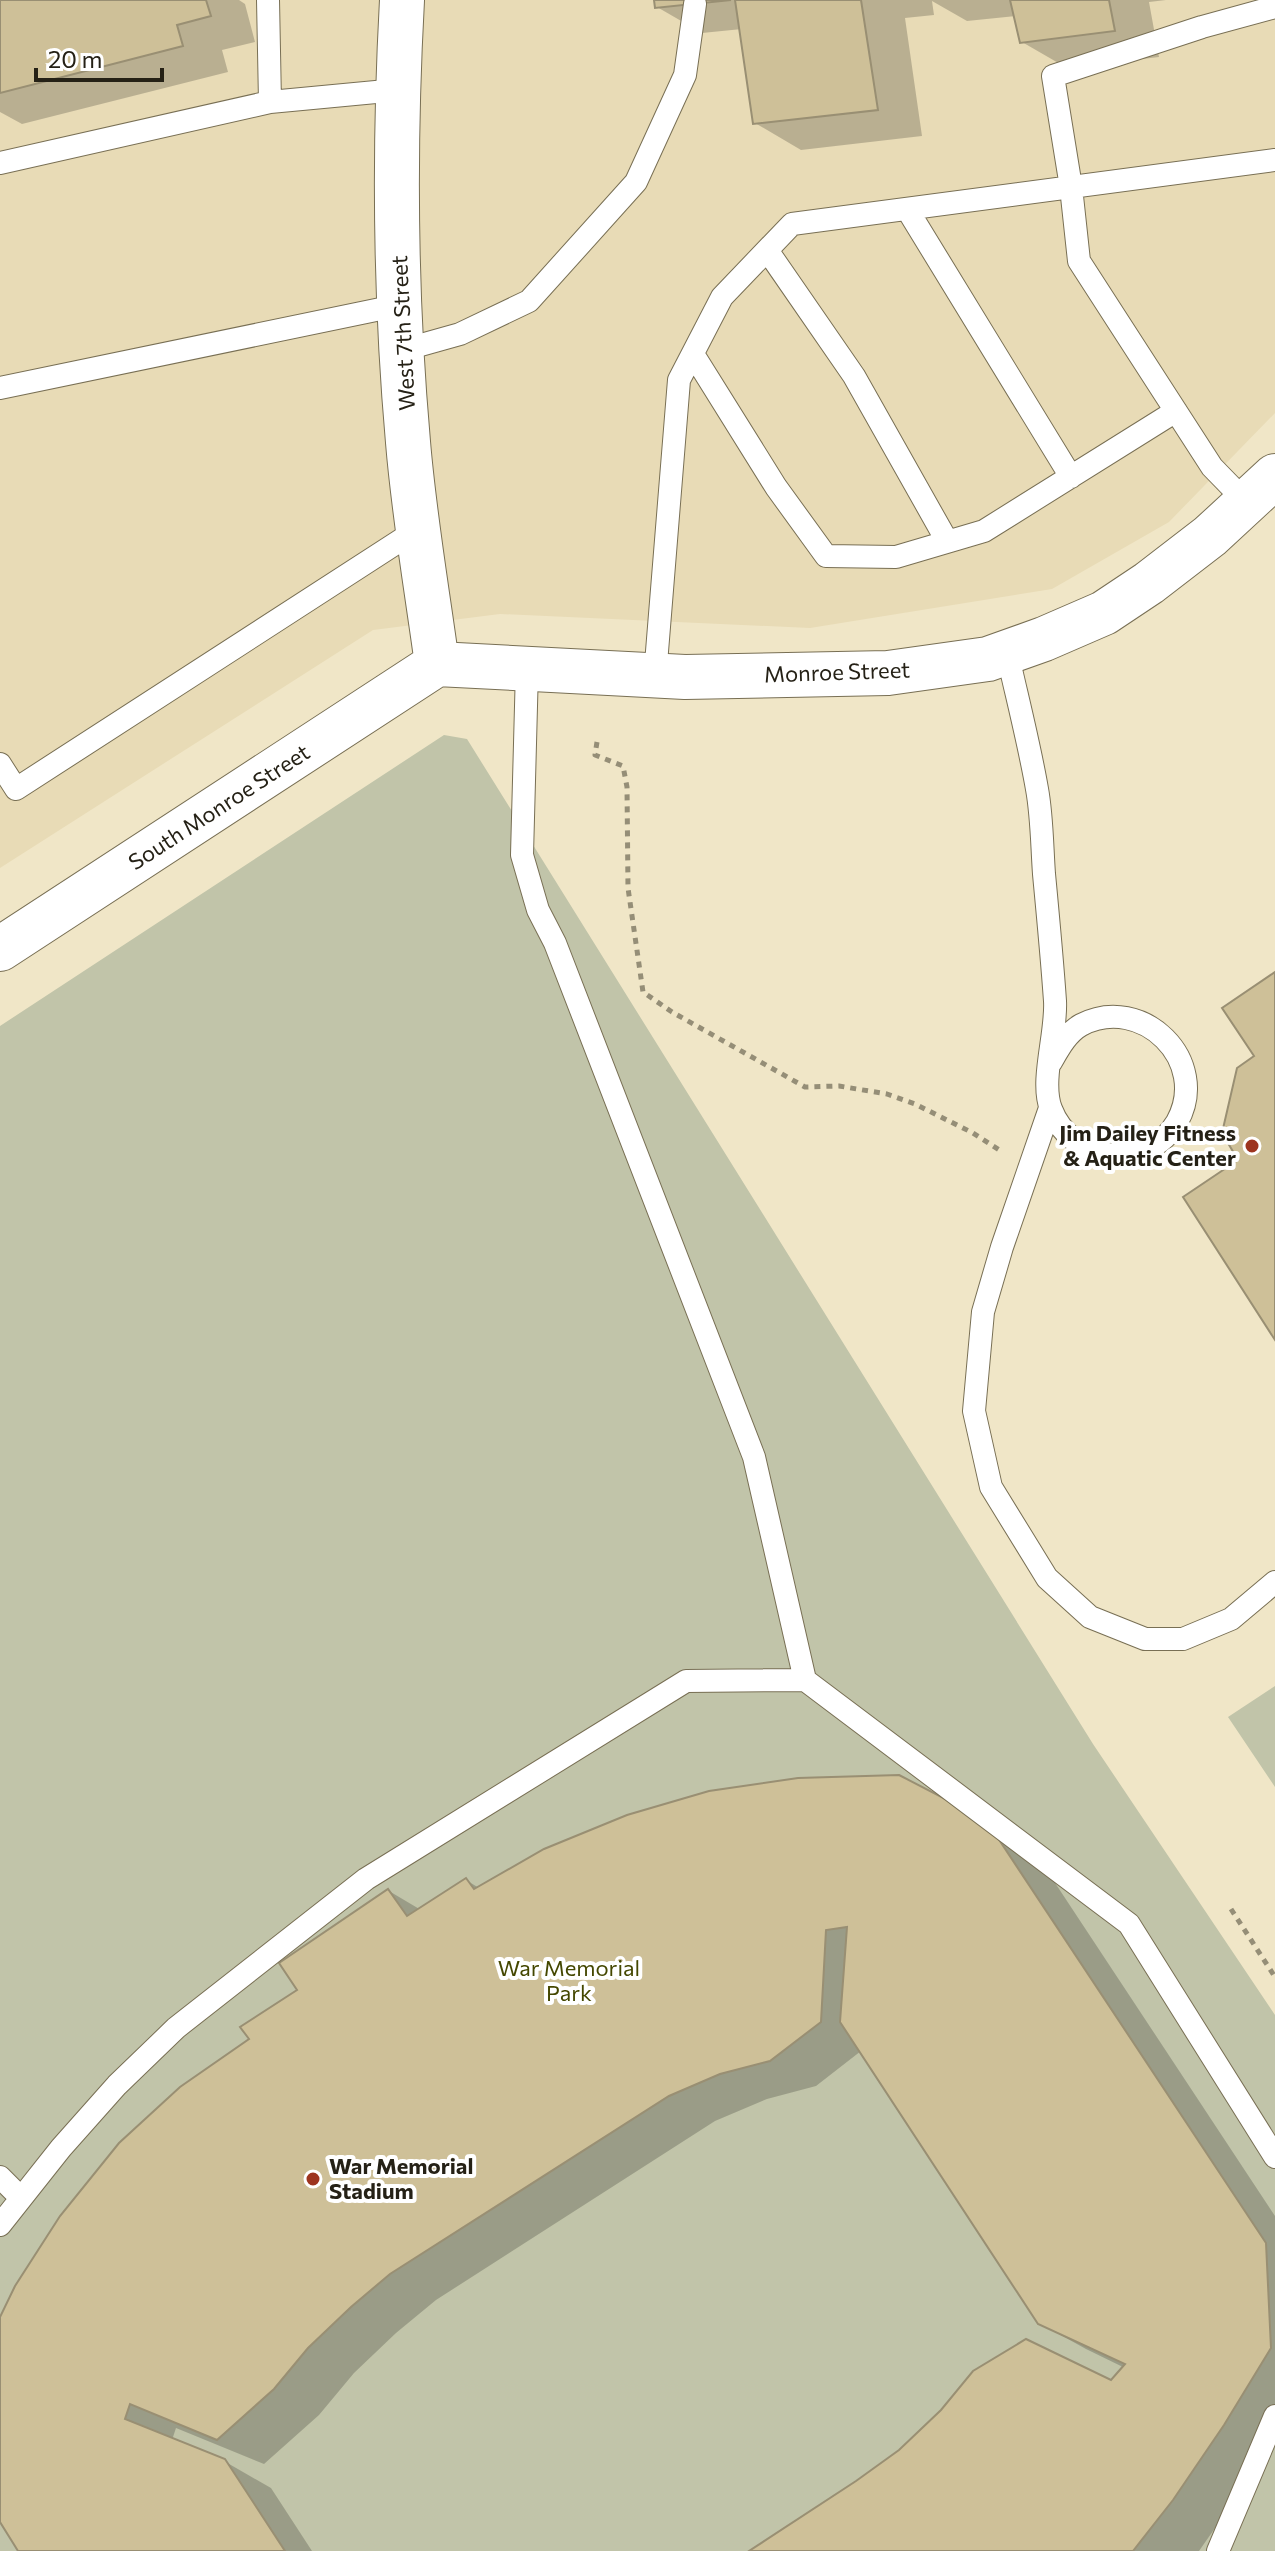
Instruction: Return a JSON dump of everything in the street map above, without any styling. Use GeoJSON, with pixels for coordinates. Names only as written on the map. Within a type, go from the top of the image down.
{"type":"FeatureCollection","features":[{"type":"Feature","properties":{"kind":"street","name":"West 7th Street"},"geometry":{"type":"LineString","coordinates":[[402,0],[397,90],[400,305],[408,443],[437,664]]}},
{"type":"Feature","properties":{"kind":"street","name":"Monroe Street"},"geometry":{"type":"LineString","coordinates":[[437,664],[655,676],[888,673],[988,659],[1104,613],[1149,583],[1261,490]]}},
{"type":"Feature","properties":{"kind":"street","name":"South Monroe Street"},"geometry":{"type":"LineString","coordinates":[[0,949],[437,664]]}},
{"type":"Feature","properties":{"kind":"lane"},"geometry":{"type":"LineString","coordinates":[[268,0],[270,102]]}},
{"type":"Feature","properties":{"kind":"lane"},"geometry":{"type":"LineString","coordinates":[[403,350],[460,334],[529,301],[636,182],[685,75],[695,4]]}},
{"type":"Feature","properties":{"kind":"lane"},"geometry":{"type":"LineString","coordinates":[[1261,490],[1212,467],[1079,261],[1053,76],[1202,27],[1275,7]]}},
{"type":"Feature","properties":{"kind":"lane"},"geometry":{"type":"LineString","coordinates":[[0,163],[270,102],[397,90]]}},
{"type":"Feature","properties":{"kind":"lane"},"geometry":{"type":"LineString","coordinates":[[655,676],[679,380],[722,297],[792,224],[1265,161],[1275,149]]}},
{"type":"Feature","properties":{"kind":"lane"},"geometry":{"type":"LineString","coordinates":[[907,209],[1071,477]]}},
{"type":"Feature","properties":{"kind":"lane"},"geometry":{"type":"LineString","coordinates":[[767,250],[854,376],[947,541]]}},
{"type":"Feature","properties":{"kind":"lane"},"geometry":{"type":"LineString","coordinates":[[0,388],[400,305]]}},
{"type":"Feature","properties":{"kind":"lane"},"geometry":{"type":"LineString","coordinates":[[693,354],[776,487],[826,556],[896,557],[984,531],[1176,411]]}},
{"type":"Feature","properties":{"kind":"lane"},"geometry":{"type":"LineString","coordinates":[[0,764],[8,794],[418,529]]}},
{"type":"Feature","properties":{"kind":"lane"},"geometry":{"type":"LineString","coordinates":[[1007,652],[1037,791],[1055,1005],[1051,1062],[1046,1084],[1050,1108],[1060,1128],[1077,1144],[1097,1154],[1120,1156],[1142,1151],[1161,1140],[1176,1122],[1185,1101],[1186,1079],[1180,1057],[1166,1037],[1147,1023],[1125,1017],[1101,1018],[1080,1026],[1062,1042],[1051,1062]]}},
{"type":"Feature","properties":{"kind":"lane"},"geometry":{"type":"LineString","coordinates":[[527,669],[522,855],[538,910],[561,957],[754,1457],[805,1680]]}},
{"type":"Feature","properties":{"kind":"lane"},"geometry":{"type":"LineString","coordinates":[[1050,1108],[983,1312],[974,1411],[991,1487],[1047,1578],[1090,1617],[1145,1639],[1183,1639],[1231,1619],[1275,1582]]}},
{"type":"Feature","properties":{"kind":"lane"},"geometry":{"type":"LineString","coordinates":[[0,2225],[61,2148],[117,2085],[176,2028],[366,1879],[686,1681],[805,1680],[1129,1924],[1275,2157]]}},
{"type":"Feature","properties":{"kind":"lane"},"geometry":{"type":"LineString","coordinates":[[0,2177],[21,2198]]}},
{"type":"Feature","properties":{"kind":"lane"},"geometry":{"type":"LineString","coordinates":[[1218,2551],[1275,2416]]}},
{"type":"Feature","properties":{"kind":"path"},"geometry":{"type":"LineString","coordinates":[[597,742],[595,755],[623,766],[625,776],[628,888],[643,992],[672,1012],[805,1087],[839,1086],[887,1094],[915,1104],[973,1133],[1008,1156]]}},
{"type":"Feature","properties":{"kind":"path"},"geometry":{"type":"LineString","coordinates":[[1231,1909],[1275,1977]]}},
{"type":"Feature","properties":{"kind":"shaded area"},"geometry":{"type":"Polygon","coordinates":[[[0,0],[1275,0],[1275,413],[1169,522],[1052,589],[810,628],[500,614],[373,630],[0,868],[0,0]]]}},
{"type":"Feature","properties":{"kind":"green space","name":"War Memorial Park"},"geometry":{"type":"Polygon","coordinates":[[[444,735],[467,739],[1093,1744],[1275,2015],[1275,2551],[0,2551],[0,1026],[444,735]]]}},
{"type":"Feature","properties":{"kind":"green space"},"geometry":{"type":"Polygon","coordinates":[[[1275,1686],[1275,1787],[1228,1717],[1275,1686]]]}},
{"type":"Feature","properties":{"kind":"building"},"geometry":{"type":"Polygon","coordinates":[[[0,0],[206,0],[211,16],[177,25],[183,46],[0,93],[0,0]]]}},
{"type":"Feature","properties":{"kind":"building"},"geometry":{"type":"Polygon","coordinates":[[[654,0],[731,0],[655,8],[654,0]]]}},
{"type":"Feature","properties":{"kind":"building"},"geometry":{"type":"Polygon","coordinates":[[[735,0],[861,0],[878,110],[753,124],[735,0]]]}},
{"type":"Feature","properties":{"kind":"building"},"geometry":{"type":"Polygon","coordinates":[[[1010,0],[1109,0],[1115,31],[1020,43],[1010,0]]]}},
{"type":"Feature","properties":{"kind":"building","name":"Jim Dailey Fitness & Aquatic Center"},"geometry":{"type":"Polygon","coordinates":[[[1275,972],[1275,1340],[1183,1197],[1238,1160],[1222,1133],[1237,1068],[1254,1056],[1222,1008],[1275,972]]]}},
{"type":"Feature","properties":{"kind":"building","name":"War Memorial Stadium"},"geometry":{"type":"Polygon","coordinates":[[[899,1775],[986,1820],[1266,2243],[1271,2348],[1224,2425],[1173,2500],[1133,2551],[749,2551],[899,2450],[941,2410],[973,2371],[1026,2339],[1111,2380],[1125,2364],[1038,2324],[840,2022],[847,1927],[826,1930],[821,2022],[770,2061],[720,2074],[669,2096],[390,2274],[308,2348],[274,2389],[217,2440],[130,2404],[125,2419],[225,2459],[285,2551],[18,2551],[0,2522],[0,2317],[15,2286],[60,2216],[119,2143],[180,2087],[249,2039],[240,2027],[297,1990],[279,1963],[388,1889],[407,1916],[466,1878],[474,1889],[544,1849],[627,1815],[709,1791],[798,1778],[899,1775]]]}},
{"type":"Feature","properties":{"kind":"place","name":"Jim Dailey Fitness & Aquatic Center"},"geometry":{"type":"Point","coordinates":[1252,1146]}},
{"type":"Feature","properties":{"kind":"place","name":"War Memorial Stadium"},"geometry":{"type":"Point","coordinates":[313,2179]}}]}
